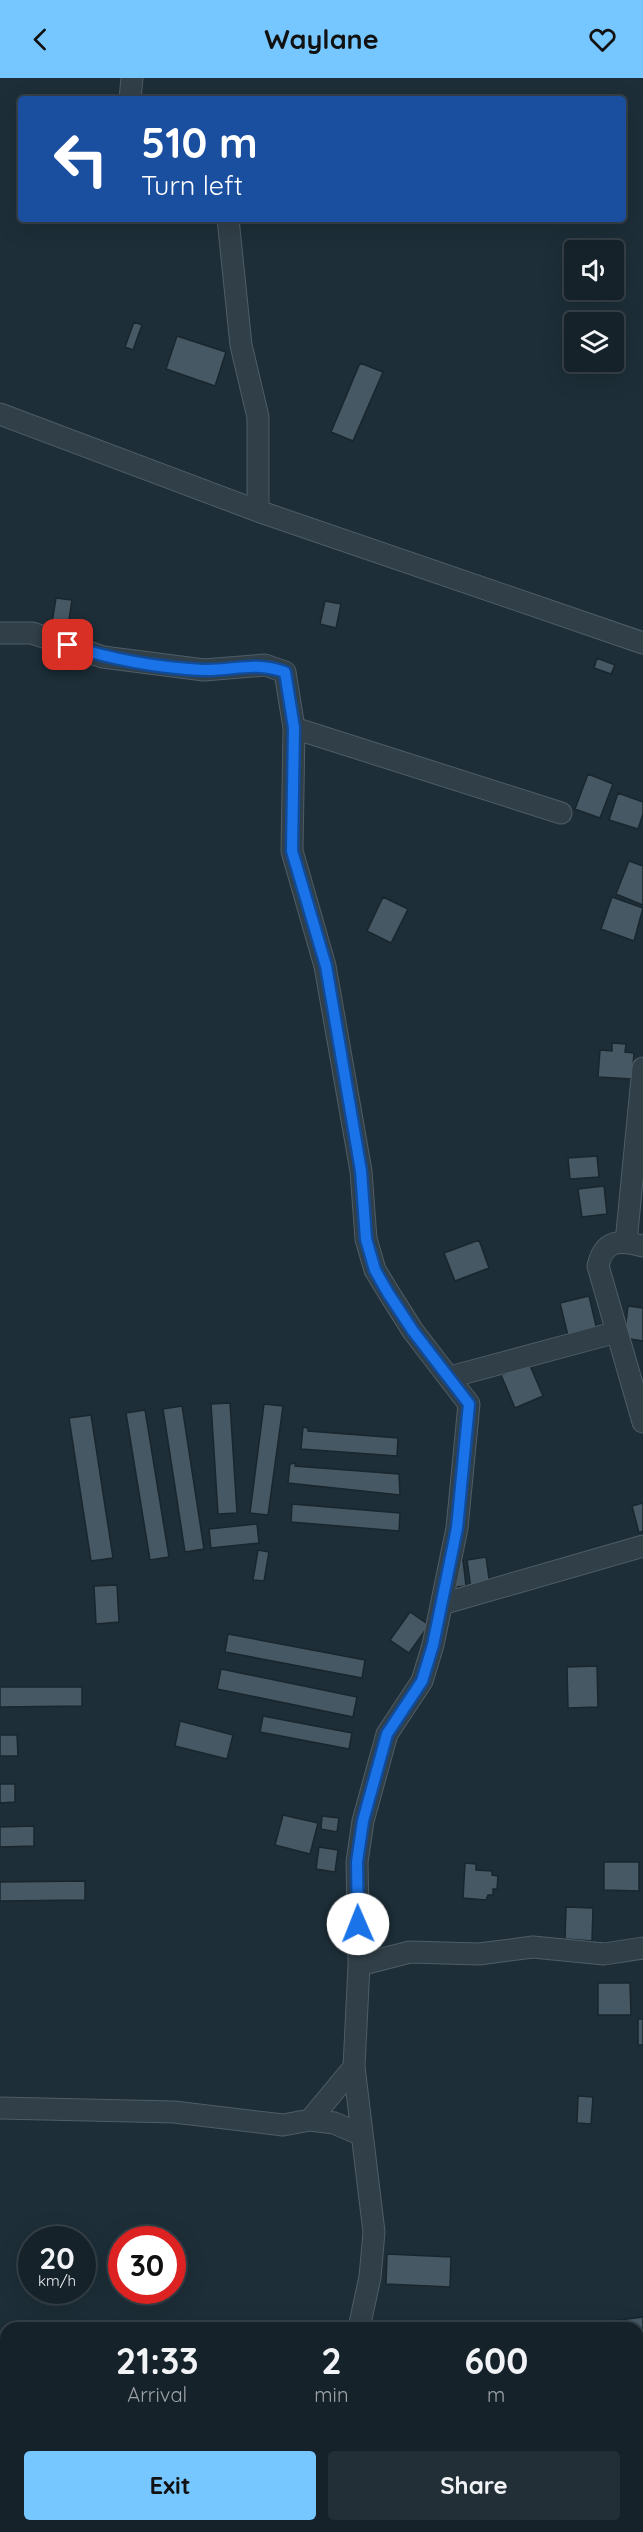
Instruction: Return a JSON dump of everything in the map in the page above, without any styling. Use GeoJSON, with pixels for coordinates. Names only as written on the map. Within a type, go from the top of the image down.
{"type":"FeatureCollection","features":[{"type":"Feature","properties":{"kind":"street"},"geometry":{"type":"LineString","coordinates":[[130,96],[132,78]]}},
{"type":"Feature","properties":{"kind":"street"},"geometry":{"type":"LineString","coordinates":[[228,222],[241,345],[258,417],[258,511]]}},
{"type":"Feature","properties":{"kind":"street"},"geometry":{"type":"LineString","coordinates":[[0,414],[258,511],[643,643]]}},
{"type":"Feature","properties":{"kind":"street"},"geometry":{"type":"LineString","coordinates":[[0,633],[32,633],[103,657],[204,670],[265,665],[285,672],[294,728],[292,851],[326,966],[361,1171],[366,1239],[375,1270],[388,1293],[413,1331],[469,1404],[457,1528],[433,1645],[422,1681],[387,1734],[363,1821],[357,1862],[359,1965],[354,2067],[374,2232],[370,2277],[360,2322]]}},
{"type":"Feature","properties":{"kind":"street"},"geometry":{"type":"LineString","coordinates":[[294,728],[561,813]]}},
{"type":"Feature","properties":{"kind":"street"},"geometry":{"type":"LineString","coordinates":[[643,1068],[634,1244],[610,1244],[601,1253],[598,1266],[643,1422]]}},
{"type":"Feature","properties":{"kind":"street"},"geometry":{"type":"LineString","coordinates":[[450,1377],[617,1332]]}},
{"type":"Feature","properties":{"kind":"street"},"geometry":{"type":"LineString","coordinates":[[442,1604],[643,1546]]}},
{"type":"Feature","properties":{"kind":"street"},"geometry":{"type":"LineString","coordinates":[[359,1965],[410,1952],[479,1954],[533,1947],[604,1954],[643,1948]]}},
{"type":"Feature","properties":{"kind":"street"},"geometry":{"type":"LineString","coordinates":[[310,2120],[354,2067]]}},
{"type":"Feature","properties":{"kind":"street"},"geometry":{"type":"LineString","coordinates":[[0,2108],[174,2112],[284,2125],[310,2120],[334,2123],[362,2134]]}},
{"type":"Feature","properties":{"kind":"building"},"geometry":{"type":"Polygon","coordinates":[[[134,322],[142,325],[133,350],[125,347],[134,322]]]}},
{"type":"Feature","properties":{"kind":"building"},"geometry":{"type":"Polygon","coordinates":[[[177,336],[226,352],[215,386],[166,369],[177,336]]]}},
{"type":"Feature","properties":{"kind":"building"},"geometry":{"type":"Polygon","coordinates":[[[360,363],[383,372],[353,441],[331,432],[360,363]]]}},
{"type":"Feature","properties":{"kind":"building"},"geometry":{"type":"Polygon","coordinates":[[[56,598],[72,600],[68,626],[52,623],[56,598]]]}},
{"type":"Feature","properties":{"kind":"building"},"geometry":{"type":"Polygon","coordinates":[[[325,601],[341,604],[336,628],[320,624],[325,601]]]}},
{"type":"Feature","properties":{"kind":"building"},"geometry":{"type":"Polygon","coordinates":[[[597,658],[615,665],[611,674],[594,668],[597,658]]]}},
{"type":"Feature","properties":{"kind":"building"},"geometry":{"type":"Polygon","coordinates":[[[588,774],[613,784],[600,818],[575,809],[588,774]]]}},
{"type":"Feature","properties":{"kind":"building"},"geometry":{"type":"Polygon","coordinates":[[[618,793],[643,802],[643,814],[638,829],[609,820],[618,793]]]}},
{"type":"Feature","properties":{"kind":"building"},"geometry":{"type":"Polygon","coordinates":[[[629,861],[643,866],[643,905],[616,894],[629,861]]]}},
{"type":"Feature","properties":{"kind":"building"},"geometry":{"type":"Polygon","coordinates":[[[383,897],[408,909],[391,943],[367,931],[383,897]]]}},
{"type":"Feature","properties":{"kind":"building"},"geometry":{"type":"Polygon","coordinates":[[[612,897],[643,908],[634,941],[601,929],[612,897]]]}},
{"type":"Feature","properties":{"kind":"building"},"geometry":{"type":"Polygon","coordinates":[[[612,1043],[626,1044],[625,1052],[634,1053],[632,1079],[598,1077],[600,1050],[612,1051],[612,1043]]]}},
{"type":"Feature","properties":{"kind":"building"},"geometry":{"type":"Polygon","coordinates":[[[597,1156],[599,1177],[570,1179],[568,1158],[597,1156]]]}},
{"type":"Feature","properties":{"kind":"building"},"geometry":{"type":"Polygon","coordinates":[[[604,1186],[607,1214],[582,1217],[578,1189],[604,1186]]]}},
{"type":"Feature","properties":{"kind":"building"},"geometry":{"type":"Polygon","coordinates":[[[479,1240],[489,1268],[455,1281],[444,1253],[479,1240]]]}},
{"type":"Feature","properties":{"kind":"building"},"geometry":{"type":"Polygon","coordinates":[[[589,1296],[597,1330],[568,1336],[560,1303],[589,1296]]]}},
{"type":"Feature","properties":{"kind":"building"},"geometry":{"type":"Polygon","coordinates":[[[628,1306],[643,1308],[643,1341],[624,1338],[628,1306]]]}},
{"type":"Feature","properties":{"kind":"building"},"geometry":{"type":"Polygon","coordinates":[[[529,1363],[543,1396],[515,1408],[501,1375],[529,1363]]]}},
{"type":"Feature","properties":{"kind":"building"},"geometry":{"type":"Polygon","coordinates":[[[230,1403],[237,1513],[218,1514],[211,1404],[230,1403]]]}},
{"type":"Feature","properties":{"kind":"building"},"geometry":{"type":"Polygon","coordinates":[[[264,1404],[283,1406],[268,1515],[250,1513],[264,1404]]]}},
{"type":"Feature","properties":{"kind":"building"},"geometry":{"type":"Polygon","coordinates":[[[182,1406],[204,1549],[185,1552],[163,1409],[182,1406]]]}},
{"type":"Feature","properties":{"kind":"building"},"geometry":{"type":"Polygon","coordinates":[[[145,1410],[169,1557],[150,1560],[126,1413],[145,1410]]]}},
{"type":"Feature","properties":{"kind":"building"},"geometry":{"type":"Polygon","coordinates":[[[91,1415],[113,1558],[91,1561],[69,1418],[91,1415]]]}},
{"type":"Feature","properties":{"kind":"building"},"geometry":{"type":"Polygon","coordinates":[[[303,1427],[308,1428],[308,1431],[398,1438],[397,1456],[301,1449],[303,1427]]]}},
{"type":"Feature","properties":{"kind":"building"},"geometry":{"type":"Polygon","coordinates":[[[296,1463],[295,1466],[399,1474],[400,1495],[288,1483],[290,1464],[296,1463]]]}},
{"type":"Feature","properties":{"kind":"building"},"geometry":{"type":"Polygon","coordinates":[[[643,1503],[643,1531],[639,1533],[632,1506],[643,1503]]]}},
{"type":"Feature","properties":{"kind":"building"},"geometry":{"type":"Polygon","coordinates":[[[292,1504],[400,1513],[399,1531],[291,1522],[292,1504]]]}},
{"type":"Feature","properties":{"kind":"building"},"geometry":{"type":"Polygon","coordinates":[[[257,1524],[259,1543],[211,1548],[209,1529],[257,1524]]]}},
{"type":"Feature","properties":{"kind":"building"},"geometry":{"type":"Polygon","coordinates":[[[258,1550],[269,1552],[264,1581],[253,1580],[258,1550]]]}},
{"type":"Feature","properties":{"kind":"building"},"geometry":{"type":"Polygon","coordinates":[[[486,1557],[490,1586],[471,1589],[467,1560],[486,1557]]]}},
{"type":"Feature","properties":{"kind":"building"},"geometry":{"type":"Polygon","coordinates":[[[463,1560],[466,1586],[455,1587],[452,1561],[463,1560]]]}},
{"type":"Feature","properties":{"kind":"building"},"geometry":{"type":"Polygon","coordinates":[[[117,1585],[119,1622],[96,1624],[94,1586],[117,1585]]]}},
{"type":"Feature","properties":{"kind":"building"},"geometry":{"type":"Polygon","coordinates":[[[410,1612],[429,1625],[409,1653],[390,1640],[410,1612]]]}},
{"type":"Feature","properties":{"kind":"building"},"geometry":{"type":"Polygon","coordinates":[[[228,1634],[365,1660],[362,1678],[225,1652],[228,1634]]]}},
{"type":"Feature","properties":{"kind":"building"},"geometry":{"type":"Polygon","coordinates":[[[597,1666],[598,1707],[568,1708],[567,1667],[597,1666]]]}},
{"type":"Feature","properties":{"kind":"building"},"geometry":{"type":"Polygon","coordinates":[[[221,1669],[357,1697],[353,1717],[217,1689],[221,1669]]]}},
{"type":"Feature","properties":{"kind":"building"},"geometry":{"type":"Polygon","coordinates":[[[0,1687],[82,1687],[82,1706],[0,1707],[0,1687]]]}},
{"type":"Feature","properties":{"kind":"building"},"geometry":{"type":"Polygon","coordinates":[[[263,1716],[352,1733],[349,1749],[260,1732],[263,1716]]]}},
{"type":"Feature","properties":{"kind":"building"},"geometry":{"type":"Polygon","coordinates":[[[180,1721],[233,1735],[227,1759],[175,1746],[180,1721]]]}},
{"type":"Feature","properties":{"kind":"building"},"geometry":{"type":"Polygon","coordinates":[[[0,1735],[17,1735],[18,1756],[0,1756],[0,1735]]]}},
{"type":"Feature","properties":{"kind":"building"},"geometry":{"type":"Polygon","coordinates":[[[0,1784],[15,1784],[15,1802],[0,1803],[0,1784]]]}},
{"type":"Feature","properties":{"kind":"building"},"geometry":{"type":"Polygon","coordinates":[[[283,1815],[318,1823],[310,1854],[275,1845],[283,1815]]]}},
{"type":"Feature","properties":{"kind":"building"},"geometry":{"type":"Polygon","coordinates":[[[322,1816],[339,1818],[337,1832],[321,1829],[322,1816]]]}},
{"type":"Feature","properties":{"kind":"building"},"geometry":{"type":"Polygon","coordinates":[[[34,1826],[34,1846],[0,1847],[0,1827],[34,1826]]]}},
{"type":"Feature","properties":{"kind":"building"},"geometry":{"type":"Polygon","coordinates":[[[319,1847],[338,1850],[335,1872],[316,1869],[319,1847]]]}},
{"type":"Feature","properties":{"kind":"building"},"geometry":{"type":"Polygon","coordinates":[[[604,1862],[639,1862],[639,1891],[604,1890],[604,1862]]]}},
{"type":"Feature","properties":{"kind":"building"},"geometry":{"type":"Polygon","coordinates":[[[465,1863],[476,1864],[476,1870],[492,1871],[492,1875],[498,1876],[497,1889],[493,1889],[493,1895],[488,1895],[486,1900],[463,1898],[465,1863]]]}},
{"type":"Feature","properties":{"kind":"building"},"geometry":{"type":"Polygon","coordinates":[[[85,1881],[85,1900],[0,1901],[0,1882],[85,1881]]]}},
{"type":"Feature","properties":{"kind":"building"},"geometry":{"type":"Polygon","coordinates":[[[566,1907],[593,1908],[592,1941],[565,1939],[566,1907]]]}},
{"type":"Feature","properties":{"kind":"building"},"geometry":{"type":"Polygon","coordinates":[[[598,1983],[630,1983],[631,2015],[598,2015],[598,1983]]]}},
{"type":"Feature","properties":{"kind":"building"},"geometry":{"type":"Polygon","coordinates":[[[638,2019],[643,2019],[643,2045],[638,2045],[638,2019]]]}},
{"type":"Feature","properties":{"kind":"building"},"geometry":{"type":"Polygon","coordinates":[[[578,2096],[593,2097],[591,2124],[577,2123],[578,2096]]]}},
{"type":"Feature","properties":{"kind":"building"},"geometry":{"type":"Polygon","coordinates":[[[387,2254],[451,2257],[450,2287],[386,2284],[387,2254]]]}},
{"type":"Feature","properties":{"kind":"building"},"geometry":{"type":"Polygon","coordinates":[[[643,2317],[643,2322],[605,2322],[643,2317]]]}},
{"type":"Feature","properties":{"kind":"route"},"geometry":{"type":"LineString","coordinates":[[68,645],[103,657],[204,670],[265,665],[285,672],[294,728],[292,851],[326,966],[361,1171],[366,1239],[375,1270],[388,1293],[413,1331],[469,1404],[457,1528],[433,1645],[422,1681],[387,1734],[363,1821],[357,1862],[358,1924]]}}]}
